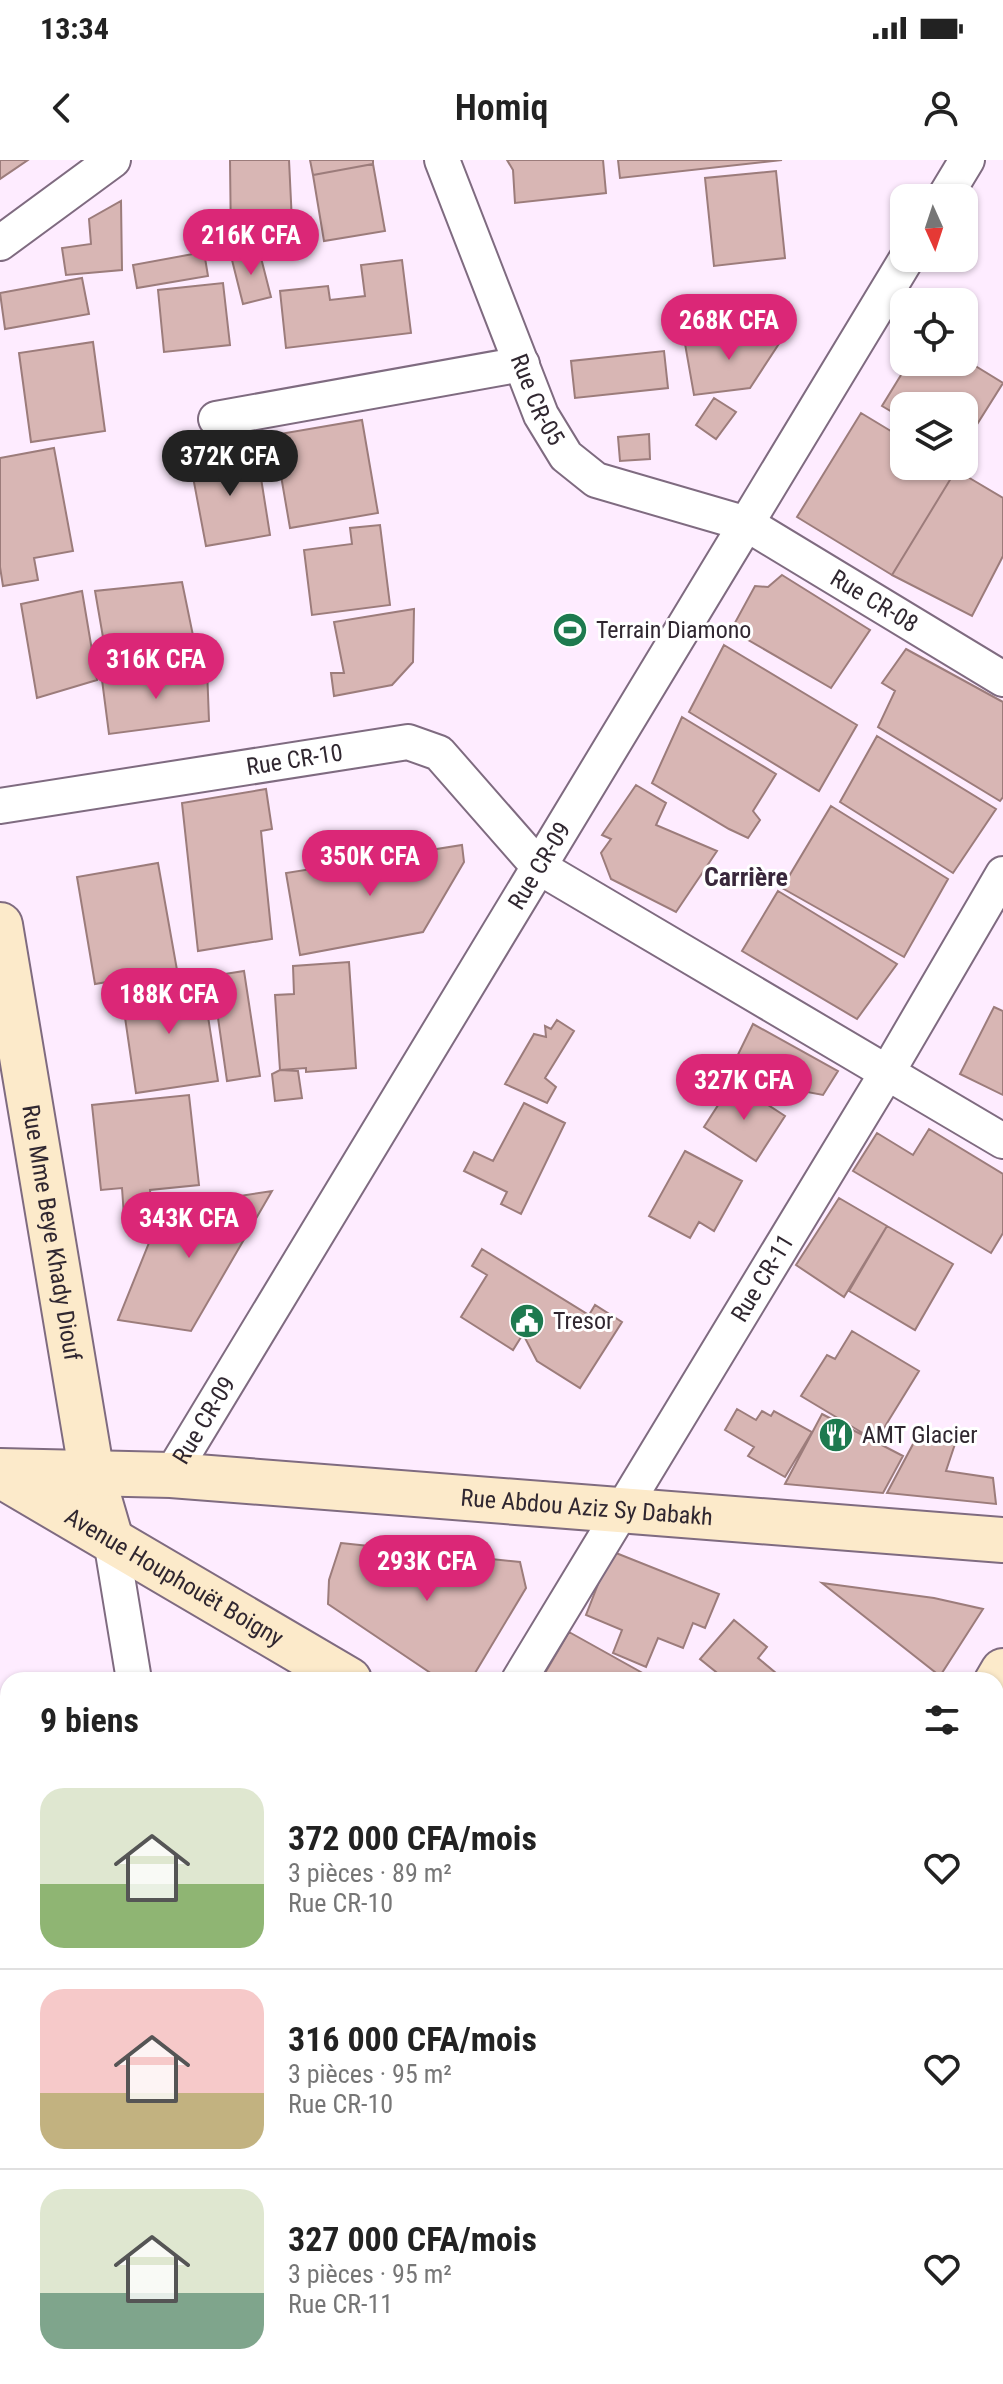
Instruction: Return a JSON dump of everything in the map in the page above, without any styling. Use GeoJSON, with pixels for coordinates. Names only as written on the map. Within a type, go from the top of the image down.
{"type":"FeatureCollection","features":[{"type":"Feature","properties":{"kind":"street"},"geometry":{"type":"LineString","coordinates":[[0,243],[113,160]]}},
{"type":"Feature","properties":{"kind":"street","name":"Rue CR-05"},"geometry":{"type":"LineString","coordinates":[[442,160],[541,415],[566,456],[596,480],[747,524]]}},
{"type":"Feature","properties":{"kind":"street"},"geometry":{"type":"LineString","coordinates":[[952,184],[967,160]]}},
{"type":"Feature","properties":{"kind":"street","name":"Rue CR-09"},"geometry":{"type":"LineString","coordinates":[[171,1475],[899,272]]}},
{"type":"Feature","properties":{"kind":"street"},"geometry":{"type":"LineString","coordinates":[[216,419],[522,364]]}},
{"type":"Feature","properties":{"kind":"street","name":"Rue CR-08"},"geometry":{"type":"LineString","coordinates":[[747,524],[1003,679]]}},
{"type":"Feature","properties":{"kind":"street","name":"Rue CR-10"},"geometry":{"type":"LineString","coordinates":[[0,806],[408,742],[439,753],[539,867],[1003,1141]]}},
{"type":"Feature","properties":{"kind":"street","name":"Rue CR-11"},"geometry":{"type":"LineString","coordinates":[[524,1672],[888,1071],[1003,874]]}},
{"type":"Feature","properties":{"kind":"street","name":"Rue Mme Beye Khady Diouf"},"geometry":{"type":"LineString","coordinates":[[0,925],[92,1475],[111,1540]]}},
{"type":"Feature","properties":{"kind":"street","name":"Rue Abdou Aziz Sy Dabakh"},"geometry":{"type":"LineString","coordinates":[[0,1473],[171,1475],[1003,1540]]}},
{"type":"Feature","properties":{"kind":"street","name":"Avenue Houphouët Boigny"},"geometry":{"type":"LineString","coordinates":[[0,1473],[335,1672]]}},
{"type":"Feature","properties":{"kind":"street"},"geometry":{"type":"LineString","coordinates":[[111,1540],[133,1672]]}},
{"type":"Feature","properties":{"kind":"building"},"geometry":{"type":"Polygon","coordinates":[[[0,160],[28,160],[0,179],[0,160]]]}},
{"type":"Feature","properties":{"kind":"building"},"geometry":{"type":"Polygon","coordinates":[[[230,160],[289,160],[293,243],[231,246],[230,160]]]}},
{"type":"Feature","properties":{"kind":"building"},"geometry":{"type":"Polygon","coordinates":[[[310,160],[373,160],[373,164],[313,175],[310,160]]]}},
{"type":"Feature","properties":{"kind":"building"},"geometry":{"type":"Polygon","coordinates":[[[507,160],[603,160],[606,193],[515,203],[513,170],[507,160]]]}},
{"type":"Feature","properties":{"kind":"building"},"geometry":{"type":"Polygon","coordinates":[[[618,160],[782,160],[620,178],[618,160]]]}},
{"type":"Feature","properties":{"kind":"building"},"geometry":{"type":"Polygon","coordinates":[[[373,164],[385,231],[324,241],[313,175],[373,164]]]}},
{"type":"Feature","properties":{"kind":"building"},"geometry":{"type":"Polygon","coordinates":[[[776,171],[785,258],[714,266],[705,178],[776,171]]]}},
{"type":"Feature","properties":{"kind":"building"},"geometry":{"type":"Polygon","coordinates":[[[121,201],[122,270],[66,275],[62,248],[91,244],[89,219],[121,201]]]}},
{"type":"Feature","properties":{"kind":"building"},"geometry":{"type":"Polygon","coordinates":[[[259,250],[271,297],[243,304],[231,256],[259,250]]]}},
{"type":"Feature","properties":{"kind":"building"},"geometry":{"type":"Polygon","coordinates":[[[204,252],[208,276],[137,288],[133,265],[204,252]]]}},
{"type":"Feature","properties":{"kind":"building"},"geometry":{"type":"Polygon","coordinates":[[[402,260],[411,333],[286,348],[280,291],[328,286],[330,300],[365,296],[361,265],[402,260]]]}},
{"type":"Feature","properties":{"kind":"building"},"geometry":{"type":"Polygon","coordinates":[[[82,278],[89,314],[5,329],[0,293],[82,278]]]}},
{"type":"Feature","properties":{"kind":"building"},"geometry":{"type":"Polygon","coordinates":[[[223,283],[230,345],[164,352],[158,290],[223,283]]]}},
{"type":"Feature","properties":{"kind":"building"},"geometry":{"type":"Polygon","coordinates":[[[786,333],[750,388],[694,395],[685,344],[786,333]]]}},
{"type":"Feature","properties":{"kind":"building"},"geometry":{"type":"Polygon","coordinates":[[[93,342],[105,431],[31,442],[19,353],[93,342]]]}},
{"type":"Feature","properties":{"kind":"building"},"geometry":{"type":"Polygon","coordinates":[[[664,351],[668,388],[575,398],[571,361],[664,351]]]}},
{"type":"Feature","properties":{"kind":"building"},"geometry":{"type":"Polygon","coordinates":[[[978,368],[1003,383],[978,423],[978,392],[891,392],[900,376],[978,376],[978,368]]]}},
{"type":"Feature","properties":{"kind":"building"},"geometry":{"type":"Polygon","coordinates":[[[890,393],[890,411],[882,406],[890,393]]]}},
{"type":"Feature","properties":{"kind":"building"},"geometry":{"type":"Polygon","coordinates":[[[714,398],[736,412],[716,439],[696,425],[714,398]]]}},
{"type":"Feature","properties":{"kind":"building"},"geometry":{"type":"Polygon","coordinates":[[[861,413],[890,431],[890,480],[950,480],[892,575],[797,517],[861,413]]]}},
{"type":"Feature","properties":{"kind":"building"},"geometry":{"type":"Polygon","coordinates":[[[362,420],[378,513],[290,528],[274,435],[362,420]]]}},
{"type":"Feature","properties":{"kind":"building"},"geometry":{"type":"Polygon","coordinates":[[[649,434],[650,459],[620,461],[618,437],[649,434]]]}},
{"type":"Feature","properties":{"kind":"building"},"geometry":{"type":"Polygon","coordinates":[[[54,448],[73,551],[34,558],[38,580],[3,586],[0,567],[0,458],[54,448]]]}},
{"type":"Feature","properties":{"kind":"building"},"geometry":{"type":"Polygon","coordinates":[[[234,449],[238,464],[258,459],[270,535],[206,546],[190,461],[234,449]]]}},
{"type":"Feature","properties":{"kind":"building"},"geometry":{"type":"Polygon","coordinates":[[[950,480],[973,480],[1003,498],[1003,556],[972,616],[892,575],[950,480]]]}},
{"type":"Feature","properties":{"kind":"building"},"geometry":{"type":"Polygon","coordinates":[[[380,525],[390,605],[312,615],[304,550],[352,544],[350,528],[380,525]]]}},
{"type":"Feature","properties":{"kind":"building"},"geometry":{"type":"Polygon","coordinates":[[[782,575],[870,630],[831,688],[731,630],[755,586],[768,587],[782,575]]]}},
{"type":"Feature","properties":{"kind":"building"},"geometry":{"type":"Polygon","coordinates":[[[182,582],[197,655],[109,672],[95,591],[182,582]]]}},
{"type":"Feature","properties":{"kind":"building"},"geometry":{"type":"Polygon","coordinates":[[[82,591],[97,680],[37,698],[21,604],[82,591]]]}},
{"type":"Feature","properties":{"kind":"building"},"geometry":{"type":"Polygon","coordinates":[[[414,609],[413,662],[392,685],[334,696],[331,673],[344,673],[334,622],[414,609]]]}},
{"type":"Feature","properties":{"kind":"building"},"geometry":{"type":"Polygon","coordinates":[[[724,645],[857,725],[819,791],[689,712],[724,645]]]}},
{"type":"Feature","properties":{"kind":"building"},"geometry":{"type":"Polygon","coordinates":[[[906,649],[1003,702],[1003,797],[1000,801],[878,727],[895,691],[882,683],[906,649]]]}},
{"type":"Feature","properties":{"kind":"building"},"geometry":{"type":"Polygon","coordinates":[[[207,668],[209,721],[109,734],[102,680],[207,668]]]}},
{"type":"Feature","properties":{"kind":"building"},"geometry":{"type":"Polygon","coordinates":[[[682,717],[776,774],[753,811],[760,820],[748,838],[652,783],[682,717]]]}},
{"type":"Feature","properties":{"kind":"building"},"geometry":{"type":"Polygon","coordinates":[[[877,736],[996,809],[953,873],[840,802],[877,736]]]}},
{"type":"Feature","properties":{"kind":"building"},"geometry":{"type":"Polygon","coordinates":[[[636,785],[666,803],[656,825],[717,851],[676,912],[611,879],[601,853],[611,839],[602,835],[636,785]]]}},
{"type":"Feature","properties":{"kind":"building"},"geometry":{"type":"Polygon","coordinates":[[[266,789],[272,829],[261,831],[272,939],[198,951],[182,803],[266,789]]]}},
{"type":"Feature","properties":{"kind":"building"},"geometry":{"type":"Polygon","coordinates":[[[831,806],[948,879],[904,957],[782,888],[831,806]]]}},
{"type":"Feature","properties":{"kind":"building"},"geometry":{"type":"Polygon","coordinates":[[[462,845],[464,862],[423,932],[300,955],[286,873],[462,845]]]}},
{"type":"Feature","properties":{"kind":"building"},"geometry":{"type":"Polygon","coordinates":[[[158,863],[177,970],[95,984],[77,877],[158,863]]]}},
{"type":"Feature","properties":{"kind":"building"},"geometry":{"type":"Polygon","coordinates":[[[778,891],[897,964],[857,1019],[742,951],[778,891]]]}},
{"type":"Feature","properties":{"kind":"building"},"geometry":{"type":"Polygon","coordinates":[[[349,962],[356,1068],[306,1072],[306,1068],[280,1070],[275,995],[294,994],[293,966],[349,962]]]}},
{"type":"Feature","properties":{"kind":"building"},"geometry":{"type":"Polygon","coordinates":[[[244,971],[260,1076],[227,1081],[212,976],[244,971]]]}},
{"type":"Feature","properties":{"kind":"building"},"geometry":{"type":"Polygon","coordinates":[[[202,978],[218,1081],[136,1093],[121,990],[202,978]]]}},
{"type":"Feature","properties":{"kind":"building"},"geometry":{"type":"Polygon","coordinates":[[[994,1007],[1003,1011],[1003,1095],[960,1074],[994,1007]]]}},
{"type":"Feature","properties":{"kind":"building"},"geometry":{"type":"Polygon","coordinates":[[[557,1020],[574,1031],[545,1078],[556,1087],[547,1103],[505,1084],[534,1034],[546,1037],[545,1026],[551,1029],[557,1020]]]}},
{"type":"Feature","properties":{"kind":"building"},"geometry":{"type":"Polygon","coordinates":[[[753,1024],[838,1071],[823,1095],[727,1077],[753,1024]]]}},
{"type":"Feature","properties":{"kind":"building"},"geometry":{"type":"Polygon","coordinates":[[[280,1070],[298,1071],[302,1098],[275,1101],[272,1074],[280,1070]]]}},
{"type":"Feature","properties":{"kind":"building"},"geometry":{"type":"Polygon","coordinates":[[[733,1082],[785,1116],[756,1161],[704,1127],[733,1082]]]}},
{"type":"Feature","properties":{"kind":"building"},"geometry":{"type":"Polygon","coordinates":[[[189,1095],[199,1185],[150,1190],[152,1213],[124,1216],[122,1188],[101,1190],[92,1105],[189,1095]]]}},
{"type":"Feature","properties":{"kind":"building"},"geometry":{"type":"Polygon","coordinates":[[[524,1103],[565,1123],[521,1214],[501,1204],[507,1192],[464,1171],[474,1152],[493,1161],[524,1103]]]}},
{"type":"Feature","properties":{"kind":"building"},"geometry":{"type":"Polygon","coordinates":[[[929,1129],[1003,1174],[1003,1233],[991,1253],[853,1171],[877,1133],[913,1155],[929,1129]]]}},
{"type":"Feature","properties":{"kind":"building"},"geometry":{"type":"Polygon","coordinates":[[[685,1151],[742,1181],[714,1231],[699,1222],[690,1238],[649,1216],[685,1151]]]}},
{"type":"Feature","properties":{"kind":"building"},"geometry":{"type":"Polygon","coordinates":[[[272,1191],[191,1331],[118,1320],[163,1208],[272,1191]]]}},
{"type":"Feature","properties":{"kind":"building"},"geometry":{"type":"Polygon","coordinates":[[[839,1198],[887,1226],[844,1297],[796,1265],[839,1198]]]}},
{"type":"Feature","properties":{"kind":"building"},"geometry":{"type":"Polygon","coordinates":[[[887,1226],[953,1264],[915,1330],[849,1291],[887,1226]]]}},
{"type":"Feature","properties":{"kind":"building"},"geometry":{"type":"Polygon","coordinates":[[[482,1249],[589,1315],[595,1305],[622,1322],[580,1388],[537,1361],[523,1334],[513,1350],[461,1317],[487,1275],[472,1266],[482,1249]]]}},
{"type":"Feature","properties":{"kind":"building"},"geometry":{"type":"Polygon","coordinates":[[[852,1331],[919,1371],[876,1441],[801,1396],[827,1355],[835,1359],[852,1331]]]}},
{"type":"Feature","properties":{"kind":"building"},"geometry":{"type":"Polygon","coordinates":[[[737,1409],[756,1420],[762,1411],[771,1416],[774,1411],[812,1432],[785,1477],[748,1456],[754,1447],[725,1430],[737,1409]]]}},
{"type":"Feature","properties":{"kind":"building","name":"AMT Glacier"},"geometry":{"type":"Polygon","coordinates":[[[822,1414],[903,1456],[883,1493],[785,1484],[822,1414]]]}},
{"type":"Feature","properties":{"kind":"building"},"geometry":{"type":"Polygon","coordinates":[[[920,1431],[956,1441],[946,1471],[993,1478],[996,1504],[887,1493],[920,1431]]]}},
{"type":"Feature","properties":{"kind":"building"},"geometry":{"type":"Polygon","coordinates":[[[341,1543],[520,1562],[526,1588],[476,1672],[429,1672],[328,1604],[329,1580],[341,1543]]]}},
{"type":"Feature","properties":{"kind":"building"},"geometry":{"type":"Polygon","coordinates":[[[611,1551],[719,1594],[705,1628],[693,1623],[683,1648],[658,1638],[646,1667],[613,1653],[622,1630],[586,1615],[611,1551]]]}},
{"type":"Feature","properties":{"kind":"building"},"geometry":{"type":"Polygon","coordinates":[[[822,1583],[934,1598],[983,1609],[943,1672],[935,1672],[822,1583]]]}},
{"type":"Feature","properties":{"kind":"building"},"geometry":{"type":"Polygon","coordinates":[[[734,1620],[767,1647],[758,1658],[775,1672],[716,1672],[700,1659],[734,1620]]]}},
{"type":"Feature","properties":{"kind":"building"},"geometry":{"type":"Polygon","coordinates":[[[569,1632],[641,1672],[546,1672],[569,1632]]]}},
{"type":"Feature","properties":{"kind":"place","name":"Terrain Diamono"},"geometry":{"type":"Point","coordinates":[570,630]}},
{"type":"Feature","properties":{"kind":"place","name":"Tresor"},"geometry":{"type":"Point","coordinates":[527,1321]}},
{"type":"Feature","properties":{"kind":"place","name":"AMT Glacier"},"geometry":{"type":"Point","coordinates":[836,1435]}},
{"type":"Feature","properties":{"kind":"district","name":"Carrière"},"geometry":{"type":"Point","coordinates":[746,877]}}]}
